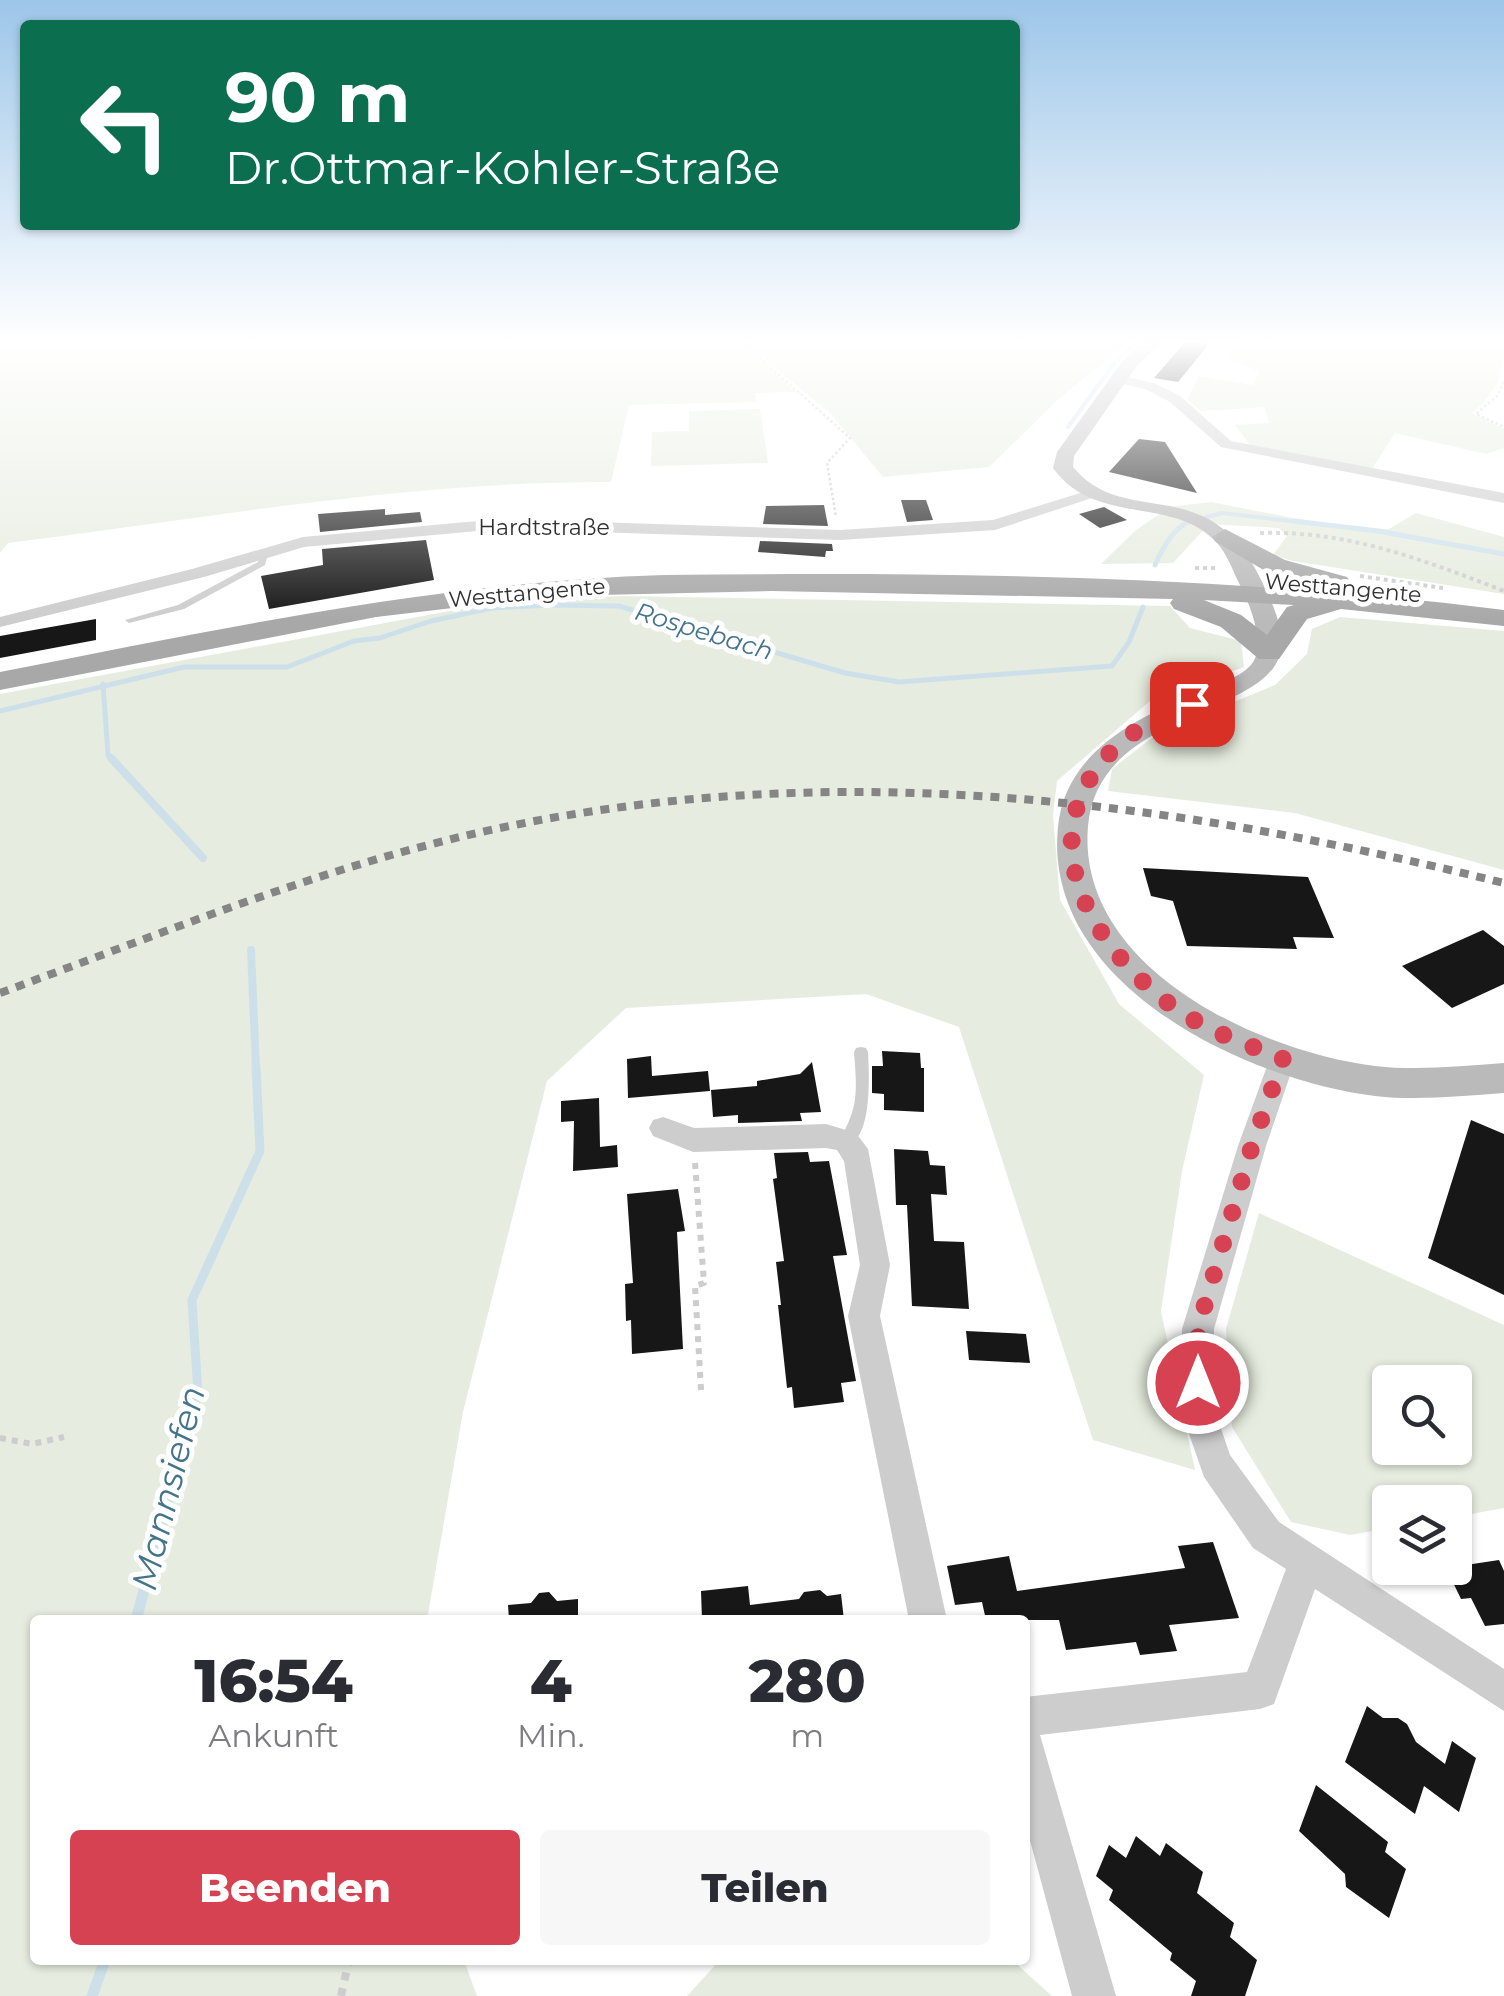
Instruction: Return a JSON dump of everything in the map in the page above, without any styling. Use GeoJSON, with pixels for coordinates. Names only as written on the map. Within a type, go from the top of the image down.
{"type":"FeatureCollection","features":[{"type":"Feature","properties":{"kind":"main road"},"geometry":{"type":"LineString","coordinates":[[1223,535],[1276,566],[1346,586]]}},
{"type":"Feature","properties":{"kind":"main road","name":"Westtangente"},"geometry":{"type":"LineString","coordinates":[[0,681],[338,616],[501,592],[751,582],[1122,588],[1346,586],[1495,601]]}},
{"type":"Feature","properties":{"kind":"main road"},"geometry":{"type":"LineString","coordinates":[[1122,588],[1214,611],[1248,630],[1270,653],[1297,613],[1346,586]]}},
{"type":"Feature","properties":{"kind":"main road","name":"Westtangente"},"geometry":{"type":"LineString","coordinates":[[1346,586],[1504,618]]}},
{"type":"Feature","properties":{"kind":"street"},"geometry":{"type":"LineString","coordinates":[[1079,434],[1064,456],[1062,468],[1068,477],[1093,493],[1190,519],[1223,535],[1266,619],[1270,653],[1266,665],[1247,680],[1165,716],[1120,742],[1087,780],[1073,815],[1069,850],[1084,904],[1118,956],[1172,1006],[1225,1036],[1283,1058],[1356,1078],[1408,1082],[1504,1078]]}},
{"type":"Feature","properties":{"kind":"street"},"geometry":{"type":"LineString","coordinates":[[1215,434],[1226,444],[1504,498]]}},
{"type":"Feature","properties":{"kind":"street","name":"Hardtstraße"},"geometry":{"type":"LineString","coordinates":[[0,622],[198,573],[303,542],[499,524],[840,535],[995,525],[1093,493]]}},
{"type":"Feature","properties":{"kind":"street"},"geometry":{"type":"LineString","coordinates":[[1283,1058],[1252,1146],[1198,1328],[1198,1411],[1216,1465],[1266,1535],[1504,1692]]}},
{"type":"Feature","properties":{"kind":"street"},"geometry":{"type":"LineString","coordinates":[[663,1128],[693,1140],[826,1136],[846,1141],[858,1156],[875,1265],[864,1316],[927,1615]]}},
{"type":"Feature","properties":{"kind":"street"},"geometry":{"type":"LineString","coordinates":[[1030,1716],[1260,1690],[1306,1564]]}},
{"type":"Feature","properties":{"kind":"street"},"geometry":{"type":"LineString","coordinates":[[1030,1765],[1094,1996]]}},
{"type":"Feature","properties":{"kind":"lane"},"geometry":{"type":"LineString","coordinates":[[129,620],[181,607],[262,563],[265,551]]}},
{"type":"Feature","properties":{"kind":"lane"},"geometry":{"type":"LineString","coordinates":[[846,1141],[860,1122],[864,1102],[861,1052]]}},
{"type":"Feature","properties":{"kind":"path"},"geometry":{"type":"LineString","coordinates":[[840,535],[828,462],[850,438],[846,434]]}},
{"type":"Feature","properties":{"kind":"path"},"geometry":{"type":"LineString","coordinates":[[1223,535],[1288,530],[1344,537],[1392,550],[1504,591]]}},
{"type":"Feature","properties":{"kind":"path"},"geometry":{"type":"LineString","coordinates":[[1346,586],[1452,590]]}},
{"type":"Feature","properties":{"kind":"path"},"geometry":{"type":"LineString","coordinates":[[1495,601],[1504,598]]}},
{"type":"Feature","properties":{"kind":"path"},"geometry":{"type":"LineString","coordinates":[[693,1140],[704,1283],[695,1286],[701,1390]]}},
{"type":"Feature","properties":{"kind":"path"},"geometry":{"type":"LineString","coordinates":[[0,1438],[19,1446],[40,1445],[64,1437]]}},
{"type":"Feature","properties":{"kind":"path"},"geometry":{"type":"LineString","coordinates":[[341,1996],[349,1965]]}},
{"type":"Feature","properties":{"kind":"shaded area"},"geometry":{"type":"Polygon","coordinates":[[[0,434],[622,434],[611,482],[385,494],[8,543],[0,553],[0,434]]]}},
{"type":"Feature","properties":{"kind":"shaded area"},"geometry":{"type":"Polygon","coordinates":[[[652,434],[764,434],[768,463],[651,466],[652,434]]]}},
{"type":"Feature","properties":{"kind":"shaded area"},"geometry":{"type":"Polygon","coordinates":[[[848,434],[1023,434],[989,467],[883,477],[848,434]]]}},
{"type":"Feature","properties":{"kind":"shaded area"},"geometry":{"type":"Polygon","coordinates":[[[1242,434],[1394,434],[1370,472],[1253,449],[1242,434]]]}},
{"type":"Feature","properties":{"kind":"shaded area"},"geometry":{"type":"Polygon","coordinates":[[[1400,434],[1504,434],[1504,448],[1486,454],[1400,434]]]}},
{"type":"Feature","properties":{"kind":"shaded area"},"geometry":{"type":"Polygon","coordinates":[[[1211,502],[1343,528],[1389,529],[1416,513],[1504,537],[1504,594],[1293,561],[1273,555],[1287,536],[1279,528],[1209,524],[1173,563],[1101,564],[1135,531],[1169,507],[1211,502]]]}},
{"type":"Feature","properties":{"kind":"shaded area"},"geometry":{"type":"Polygon","coordinates":[[[622,596],[1170,606],[1190,628],[1241,641],[1244,667],[1150,701],[1057,781],[1053,815],[1060,900],[1119,1004],[1204,1075],[1182,1171],[1161,1311],[1195,1470],[1093,1440],[959,1027],[866,994],[626,1008],[547,1081],[463,1412],[428,1615],[30,1615],[30,1965],[466,1965],[477,1996],[0,1996],[0,694],[504,601],[622,596]]]}},
{"type":"Feature","properties":{"kind":"shaded area"},"geometry":{"type":"Polygon","coordinates":[[[1340,617],[1504,631],[1504,870],[1295,813],[1108,791],[1112,769],[1157,734],[1275,685],[1307,654],[1312,629],[1340,617]]]}},
{"type":"Feature","properties":{"kind":"shaded area"},"geometry":{"type":"Polygon","coordinates":[[[1259,1213],[1504,1325],[1504,1508],[1472,1514],[1472,1485],[1372,1485],[1372,1531],[1350,1535],[1291,1522],[1232,1427],[1226,1329],[1259,1213]]]}},
{"type":"Feature","properties":{"kind":"shaded area"},"geometry":{"type":"Polygon","coordinates":[[[715,1965],[1018,1965],[1052,1996],[687,1996],[715,1965]]]}},
{"type":"Feature","properties":{"kind":"building"},"geometry":{"type":"Polygon","coordinates":[[[1139,439],[1165,442],[1197,493],[1109,472],[1139,439]]]}},
{"type":"Feature","properties":{"kind":"building"},"geometry":{"type":"Polygon","coordinates":[[[901,500],[926,500],[933,520],[907,522],[901,500]]]}},
{"type":"Feature","properties":{"kind":"building"},"geometry":{"type":"Polygon","coordinates":[[[824,505],[828,526],[763,524],[766,506],[824,505]]]}},
{"type":"Feature","properties":{"kind":"building"},"geometry":{"type":"Polygon","coordinates":[[[1104,507],[1127,520],[1100,528],[1079,514],[1104,507]]]}},
{"type":"Feature","properties":{"kind":"building"},"geometry":{"type":"Polygon","coordinates":[[[385,509],[385,515],[420,512],[422,522],[320,532],[318,514],[385,509]]]}},
{"type":"Feature","properties":{"kind":"building"},"geometry":{"type":"Polygon","coordinates":[[[426,540],[434,580],[269,609],[261,576],[323,565],[322,549],[426,540]]]}},
{"type":"Feature","properties":{"kind":"building"},"geometry":{"type":"Polygon","coordinates":[[[760,541],[832,544],[833,551],[826,551],[825,557],[758,552],[760,541]]]}},
{"type":"Feature","properties":{"kind":"building"},"geometry":{"type":"Polygon","coordinates":[[[96,619],[96,640],[0,658],[0,636],[96,619]]]}},
{"type":"Feature","properties":{"kind":"building"},"geometry":{"type":"Polygon","coordinates":[[[1143,868],[1308,877],[1334,938],[1293,937],[1297,949],[1187,946],[1173,901],[1151,896],[1143,868]]]}},
{"type":"Feature","properties":{"kind":"building"},"geometry":{"type":"Polygon","coordinates":[[[1483,930],[1504,946],[1504,984],[1452,1008],[1402,966],[1483,930]]]}},
{"type":"Feature","properties":{"kind":"building"},"geometry":{"type":"Polygon","coordinates":[[[882,1051],[920,1053],[924,1112],[884,1110],[884,1094],[872,1093],[872,1066],[883,1066],[882,1051]]]}},
{"type":"Feature","properties":{"kind":"building"},"geometry":{"type":"Polygon","coordinates":[[[651,1056],[652,1076],[708,1071],[710,1091],[628,1098],[627,1059],[651,1056]]]}},
{"type":"Feature","properties":{"kind":"building"},"geometry":{"type":"Polygon","coordinates":[[[812,1062],[821,1112],[800,1113],[802,1121],[738,1123],[738,1115],[713,1117],[711,1090],[757,1086],[757,1081],[800,1074],[812,1062]]]}},
{"type":"Feature","properties":{"kind":"building"},"geometry":{"type":"Polygon","coordinates":[[[599,1098],[600,1147],[617,1145],[618,1167],[573,1171],[574,1121],[561,1122],[561,1101],[599,1098]]]}},
{"type":"Feature","properties":{"kind":"building"},"geometry":{"type":"Polygon","coordinates":[[[1471,1120],[1504,1134],[1504,1295],[1428,1258],[1471,1120]]]}},
{"type":"Feature","properties":{"kind":"building"},"geometry":{"type":"Polygon","coordinates":[[[894,1149],[928,1151],[930,1165],[945,1166],[947,1195],[931,1194],[934,1241],[964,1242],[969,1309],[912,1306],[907,1205],[896,1205],[894,1149]]]}},
{"type":"Feature","properties":{"kind":"building"},"geometry":{"type":"Polygon","coordinates":[[[808,1152],[810,1162],[829,1161],[847,1255],[833,1256],[856,1381],[841,1383],[844,1402],[794,1408],[792,1387],[787,1388],[778,1305],[776,1262],[784,1261],[773,1179],[777,1178],[774,1153],[808,1152]]]}},
{"type":"Feature","properties":{"kind":"building"},"geometry":{"type":"Polygon","coordinates":[[[678,1189],[685,1231],[677,1232],[683,1349],[632,1354],[631,1320],[626,1321],[625,1284],[633,1283],[627,1194],[678,1189]]]}},
{"type":"Feature","properties":{"kind":"building"},"geometry":{"type":"Polygon","coordinates":[[[966,1331],[1026,1334],[1030,1363],[969,1360],[966,1331]]]}},
{"type":"Feature","properties":{"kind":"building"},"geometry":{"type":"Polygon","coordinates":[[[1213,1542],[1239,1618],[1169,1625],[1177,1651],[1140,1655],[1136,1642],[1066,1650],[1059,1620],[1030,1620],[1030,1615],[985,1615],[982,1602],[955,1605],[947,1566],[1009,1556],[1017,1591],[1185,1568],[1178,1546],[1213,1542]]]}},
{"type":"Feature","properties":{"kind":"building"},"geometry":{"type":"Polygon","coordinates":[[[1499,1560],[1504,1571],[1504,1624],[1485,1626],[1471,1598],[1461,1599],[1454,1585],[1472,1585],[1472,1564],[1499,1560]]]}},
{"type":"Feature","properties":{"kind":"building"},"geometry":{"type":"Polygon","coordinates":[[[748,1586],[750,1605],[799,1599],[804,1592],[820,1590],[827,1596],[841,1594],[843,1615],[702,1615],[701,1591],[748,1586]]]}},
{"type":"Feature","properties":{"kind":"building"},"geometry":{"type":"Polygon","coordinates":[[[549,1592],[557,1601],[578,1599],[578,1615],[509,1615],[508,1605],[531,1603],[539,1593],[549,1592]]]}},
{"type":"Feature","properties":{"kind":"building"},"geometry":{"type":"Polygon","coordinates":[[[1367,1706],[1383,1718],[1398,1718],[1407,1724],[1416,1742],[1445,1764],[1452,1741],[1476,1758],[1459,1812],[1424,1786],[1415,1814],[1345,1762],[1367,1706]]]}},
{"type":"Feature","properties":{"kind":"building"},"geometry":{"type":"Polygon","coordinates":[[[1316,1785],[1388,1842],[1385,1852],[1406,1869],[1389,1918],[1346,1887],[1345,1874],[1299,1831],[1316,1785]]]}},
{"type":"Feature","properties":{"kind":"building"},"geometry":{"type":"Polygon","coordinates":[[[1136,1836],[1160,1856],[1166,1843],[1203,1872],[1197,1893],[1234,1923],[1230,1937],[1257,1960],[1245,1996],[1191,1996],[1196,1981],[1170,1960],[1172,1953],[1109,1900],[1113,1890],[1096,1876],[1109,1845],[1126,1858],[1136,1836]]]}},
{"type":"Feature","properties":{"kind":"waterway","name":"Rospebach"},"geometry":{"type":"LineString","coordinates":[[1185,523],[1222,513],[1316,524]]}},
{"type":"Feature","properties":{"kind":"waterway","name":"Rospebach"},"geometry":{"type":"LineString","coordinates":[[1185,523],[1190,521]]}},
{"type":"Feature","properties":{"kind":"waterway","name":"Rospebach"},"geometry":{"type":"LineString","coordinates":[[1294,521],[1378,531],[1504,554]]}},
{"type":"Feature","properties":{"kind":"waterway","name":"Rospebach"},"geometry":{"type":"LineString","coordinates":[[1155,565],[1165,546],[1185,523]]}},
{"type":"Feature","properties":{"kind":"waterway","name":"Rospebach"},"geometry":{"type":"LineString","coordinates":[[103,686],[184,667],[287,667],[354,641],[380,638],[431,621],[492,608],[552,605],[619,606],[845,673],[899,682],[1112,666],[1129,642],[1143,607]]}},
{"type":"Feature","properties":{"kind":"waterway","name":"Rospebach"},"geometry":{"type":"LineString","coordinates":[[0,711],[103,686]]}},
{"type":"Feature","properties":{"kind":"waterway","name":"Mannsiefen"},"geometry":{"type":"LineString","coordinates":[[103,686],[111,758]]}},
{"type":"Feature","properties":{"kind":"waterway","name":"Mannsiefen"},"geometry":{"type":"LineString","coordinates":[[111,758],[203,858]]}},
{"type":"Feature","properties":{"kind":"waterway","name":"Mannsiefen"},"geometry":{"type":"LineString","coordinates":[[251,950],[256,1069]]}},
{"type":"Feature","properties":{"kind":"waterway","name":"Mannsiefen"},"geometry":{"type":"LineString","coordinates":[[177,1472],[198,1394],[192,1300],[260,1151],[256,1067]]}},
{"type":"Feature","properties":{"kind":"waterway","name":"Mannsiefen"},"geometry":{"type":"LineString","coordinates":[[137,1615],[177,1469]]}},
{"type":"Feature","properties":{"kind":"waterway","name":"Mannsiefen"},"geometry":{"type":"LineString","coordinates":[[92,1996],[103,1965]]}},
{"type":"Feature","properties":{"kind":"railway"},"geometry":{"type":"LineString","coordinates":[[0,993],[309,880],[436,843],[627,806],[753,795],[879,792],[1005,798],[1130,811],[1379,854],[1504,883]]}},
{"type":"Feature","properties":{"kind":"route"},"geometry":{"type":"LineString","coordinates":[[1192,704],[1120,742],[1087,780],[1073,815],[1069,850],[1084,904],[1118,956],[1172,1006],[1225,1036],[1283,1058],[1252,1146],[1198,1328],[1198,1383]]}}]}
